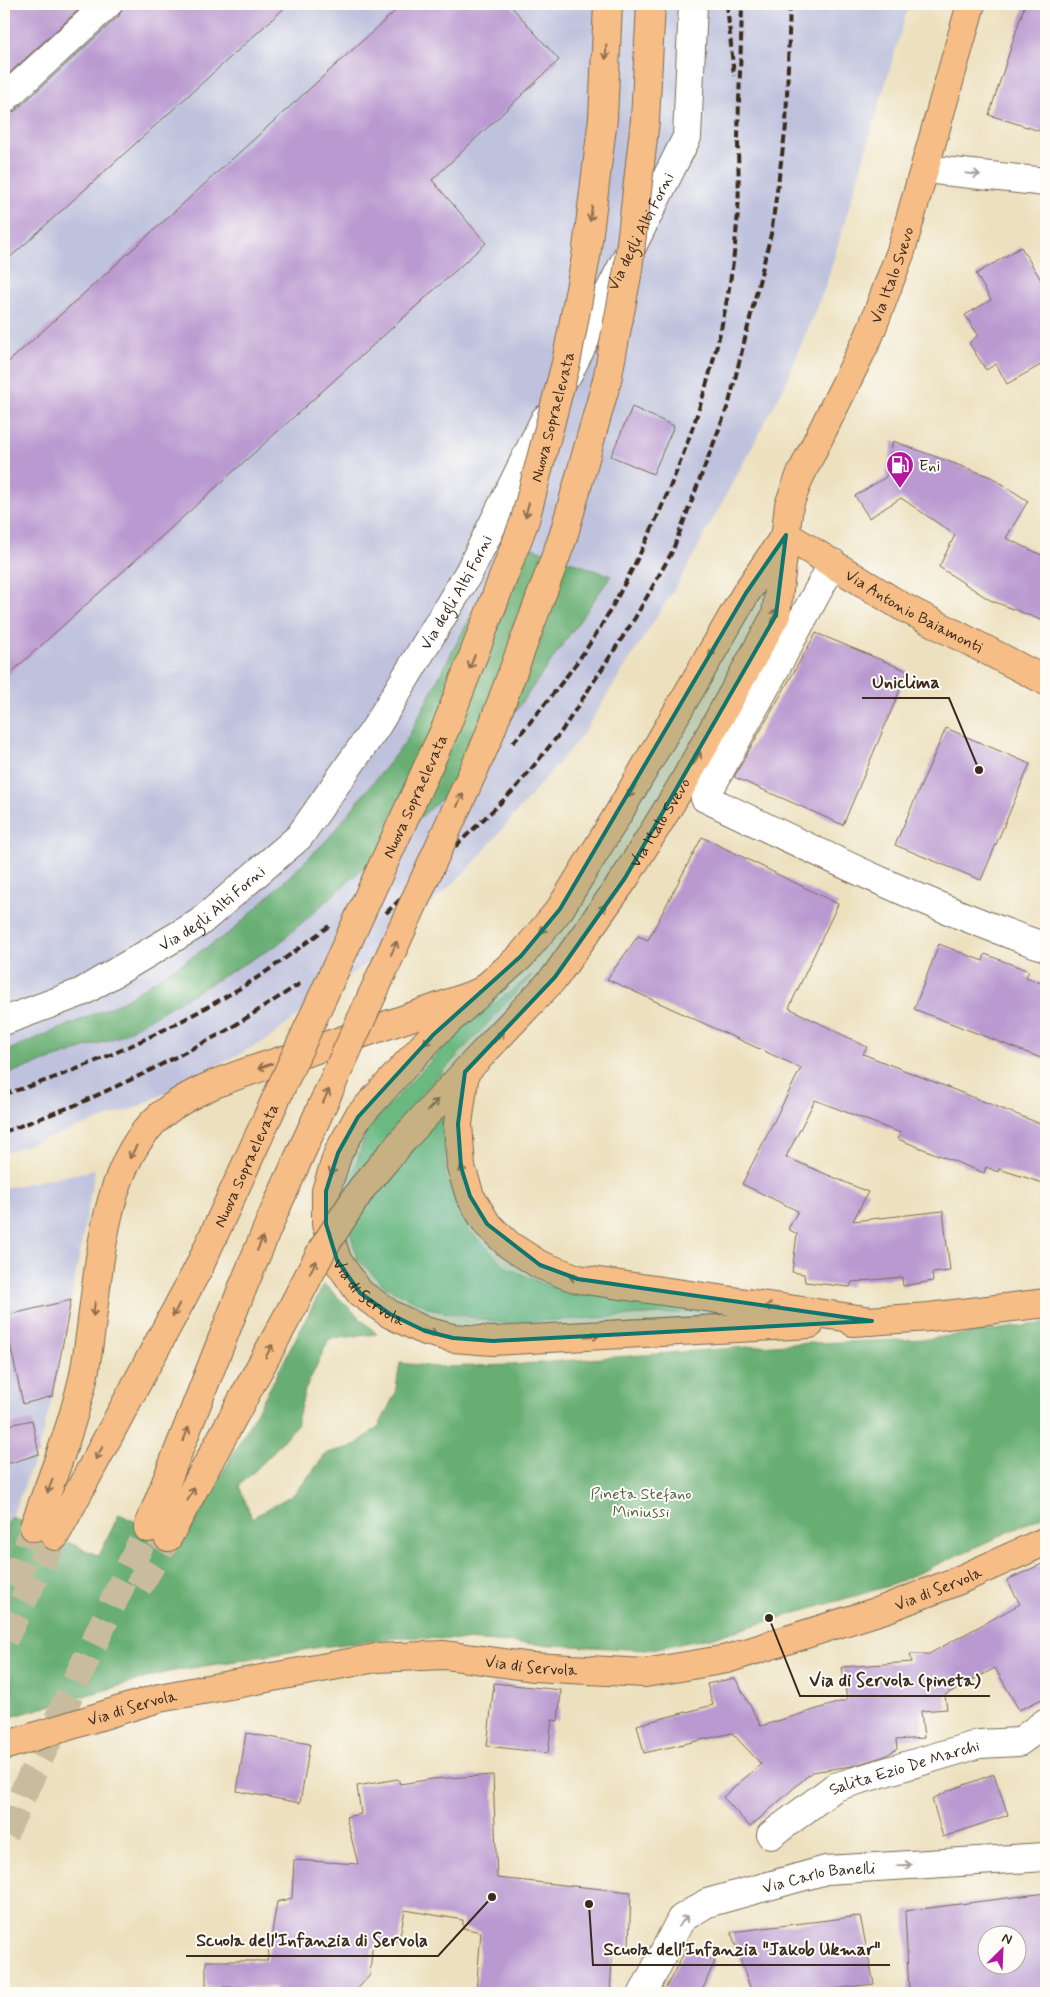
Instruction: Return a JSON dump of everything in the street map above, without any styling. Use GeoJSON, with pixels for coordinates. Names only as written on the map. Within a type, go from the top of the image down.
{"type":"FeatureCollection","features":[{"type":"Feature","properties":{"kind":"main road","name":"Nuova Sopraelevata"},"geometry":{"type":"LineString","coordinates":[[477,993],[394,1023],[225,1080],[184,1100],[161,1116],[141,1137],[123,1171],[108,1216],[83,1378],[44,1532],[198,1266],[446,727],[525,520],[566,363],[586,257],[603,118],[608,4]]}},
{"type":"Feature","properties":{"kind":"main road","name":"Via Italo Svevo"},"geometry":{"type":"LineString","coordinates":[[651,4],[645,120],[628,270],[607,380],[564,537],[487,741],[275,1210],[242,1289],[158,1532],[291,1310],[322,1250],[362,1188],[403,1140],[555,977],[625,878],[682,785],[776,615],[790,505],[800,476],[869,336],[900,251],[971,4]]}},
{"type":"Feature","properties":{"kind":"main road","name":"Via Italo Svevo"},"geometry":{"type":"LineString","coordinates":[[477,993],[521,956],[560,909],[617,816],[746,593],[786,534]]}},
{"type":"Feature","properties":{"kind":"main road","name":"Via Antonio Baiamonti"},"geometry":{"type":"LineString","coordinates":[[786,534],[902,606],[1046,681]]}},
{"type":"Feature","properties":{"kind":"main road","name":"Via di Servola"},"geometry":{"type":"LineString","coordinates":[[477,993],[432,1035],[358,1117],[338,1153],[326,1191],[326,1224],[337,1260],[360,1293],[390,1314],[425,1331],[453,1338],[494,1341],[872,1321],[1046,1303]]}},
{"type":"Feature","properties":{"kind":"main road","name":"Via di Servola"},"geometry":{"type":"LineString","coordinates":[[466,1072],[458,1124],[461,1167],[470,1196],[487,1224],[509,1245],[540,1265],[578,1279],[872,1321]]}},
{"type":"Feature","properties":{"kind":"main road","name":"Via di Servola"},"geometry":{"type":"LineString","coordinates":[[4,1746],[159,1698],[376,1658],[445,1655],[533,1666],[645,1673],[727,1659],[892,1606],[1046,1541]]}},
{"type":"Feature","properties":{"kind":"street"},"geometry":{"type":"LineString","coordinates":[[4,99],[108,4]]}},
{"type":"Feature","properties":{"kind":"street","name":"Via degli Alti Forni"},"geometry":{"type":"LineString","coordinates":[[4,1021],[82,992],[199,923],[299,837],[376,727],[469,572],[687,137],[693,4]]}},
{"type":"Feature","properties":{"kind":"street"},"geometry":{"type":"LineString","coordinates":[[925,169],[1046,182]]}},
{"type":"Feature","properties":{"kind":"street"},"geometry":{"type":"LineString","coordinates":[[833,563],[705,798],[916,895],[1005,933],[1046,947]]}},
{"type":"Feature","properties":{"kind":"street","name":"Salita Ezio De Marchi"},"geometry":{"type":"LineString","coordinates":[[771,1835],[835,1787],[979,1744],[1019,1742],[1046,1722]]}},
{"type":"Feature","properties":{"kind":"street","name":"Via Carlo Banelli"},"geometry":{"type":"LineString","coordinates":[[642,1993],[681,1919],[707,1903],[826,1870],[1046,1857]]}},
{"type":"Feature","properties":{"kind":"highlighted area"},"geometry":{"type":"Polygon","coordinates":[[[786,535],[776,615],[625,878],[555,977],[465,1072],[458,1124],[461,1167],[470,1196],[487,1224],[540,1265],[578,1279],[872,1321],[493,1341],[453,1338],[425,1331],[390,1314],[360,1293],[337,1260],[326,1224],[326,1191],[338,1153],[358,1117],[433,1035],[521,956],[560,909],[746,593],[786,535]]]}},
{"type":"Feature","properties":{"kind":"shaded area"},"geometry":{"type":"Polygon","coordinates":[[[4,4],[909,4],[826,285],[784,387],[683,575],[582,735],[472,865],[382,951],[268,1039],[140,1106],[4,1153],[4,1075],[118,1037],[277,945],[475,769],[611,576],[510,541],[406,741],[328,839],[232,931],[120,1003],[4,1052],[4,4]]]}},
{"type":"Feature","properties":{"kind":"shaded area"},"geometry":{"type":"Polygon","coordinates":[[[95,1170],[53,1396],[38,1450],[12,1517],[4,1528],[4,1188],[95,1170]]]}},
{"type":"Feature","properties":{"kind":"green space"},"geometry":{"type":"Polygon","coordinates":[[[510,540],[611,576],[475,769],[277,945],[118,1037],[4,1075],[4,1052],[120,1003],[232,931],[328,839],[406,741],[510,540]]]}},
{"type":"Feature","properties":{"kind":"green space"},"geometry":{"type":"Polygon","coordinates":[[[532,975],[419,1097],[429,1110],[443,1120],[446,1177],[469,1230],[506,1267],[548,1286],[699,1312],[503,1323],[434,1310],[384,1286],[358,1259],[345,1214],[354,1172],[367,1129],[460,1030],[532,975]]]}},
{"type":"Feature","properties":{"kind":"green space","name":"Pineta Stefano Miniussi"},"geometry":{"type":"Polygon","coordinates":[[[324,1284],[377,1334],[329,1339],[305,1390],[296,1425],[268,1458],[239,1486],[252,1518],[295,1493],[327,1453],[354,1446],[379,1426],[395,1394],[400,1363],[437,1367],[511,1365],[787,1344],[927,1339],[1046,1323],[1046,1515],[892,1585],[711,1638],[646,1650],[406,1637],[321,1647],[168,1672],[4,1719],[4,1528],[12,1517],[99,1556],[119,1514],[182,1544],[271,1386],[324,1284]]]}},
{"type":"Feature","properties":{"kind":"building"},"geometry":{"type":"Polygon","coordinates":[[[4,4],[85,4],[4,78],[4,4]]]}},
{"type":"Feature","properties":{"kind":"building"},"geometry":{"type":"Polygon","coordinates":[[[123,4],[289,4],[4,263],[4,114],[15,111],[119,16],[123,4]]]}},
{"type":"Feature","properties":{"kind":"building"},"geometry":{"type":"Polygon","coordinates":[[[403,4],[509,4],[559,60],[432,180],[486,243],[4,679],[4,366],[403,4]]]}},
{"type":"Feature","properties":{"kind":"building"},"geometry":{"type":"Polygon","coordinates":[[[1025,4],[1046,4],[1046,133],[989,115],[1025,4]]]}},
{"type":"Feature","properties":{"kind":"building"},"geometry":{"type":"Polygon","coordinates":[[[1021,247],[1046,288],[1046,362],[1007,384],[996,364],[986,370],[969,343],[978,335],[965,315],[991,300],[976,274],[1021,247]]]}},
{"type":"Feature","properties":{"kind":"building"},"geometry":{"type":"Polygon","coordinates":[[[632,407],[674,426],[653,474],[611,456],[632,407]]]}},
{"type":"Feature","properties":{"kind":"building"},"geometry":{"type":"Polygon","coordinates":[[[893,441],[991,477],[1028,501],[1006,538],[1046,557],[1046,622],[990,600],[939,567],[955,535],[901,498],[869,518],[855,496],[886,477],[893,441]]]}},
{"type":"Feature","properties":{"kind":"building"},"geometry":{"type":"Polygon","coordinates":[[[816,633],[908,671],[843,825],[734,777],[816,633]]]}},
{"type":"Feature","properties":{"kind":"building"},"geometry":{"type":"Polygon","coordinates":[[[946,728],[1030,764],[981,880],[895,845],[946,728]]]}},
{"type":"Feature","properties":{"kind":"building"},"geometry":{"type":"Polygon","coordinates":[[[702,837],[838,904],[789,1008],[867,1047],[863,1054],[1046,1126],[1046,1184],[999,1169],[998,1172],[986,1167],[984,1173],[898,1139],[900,1133],[815,1100],[786,1157],[868,1192],[853,1221],[943,1211],[950,1271],[932,1273],[933,1281],[903,1286],[902,1277],[852,1282],[850,1287],[805,1282],[804,1274],[792,1272],[797,1234],[788,1229],[798,1211],[742,1184],[801,1068],[607,979],[638,936],[648,940],[702,837]]]}},
{"type":"Feature","properties":{"kind":"building"},"geometry":{"type":"Polygon","coordinates":[[[939,944],[983,961],[985,954],[1029,971],[1026,977],[1046,985],[1046,1060],[914,1009],[939,944]]]}},
{"type":"Feature","properties":{"kind":"building"},"geometry":{"type":"Polygon","coordinates":[[[71,1300],[53,1396],[23,1404],[4,1316],[71,1300]]]}},
{"type":"Feature","properties":{"kind":"building"},"geometry":{"type":"Polygon","coordinates":[[[32,1420],[39,1454],[4,1465],[4,1426],[32,1420]]]}},
{"type":"Feature","properties":{"kind":"building"},"geometry":{"type":"Polygon","coordinates":[[[1046,1562],[1046,1697],[1019,1710],[995,1668],[945,1695],[947,1709],[921,1711],[924,1738],[896,1740],[897,1749],[885,1756],[852,1766],[812,1772],[750,1827],[723,1797],[761,1764],[732,1733],[644,1753],[637,1725],[713,1705],[707,1684],[735,1678],[761,1726],[847,1700],[842,1667],[912,1662],[910,1654],[929,1654],[1020,1604],[1007,1580],[1046,1562]]]}},
{"type":"Feature","properties":{"kind":"building"},"geometry":{"type":"Polygon","coordinates":[[[494,1683],[561,1690],[558,1721],[552,1720],[548,1753],[487,1746],[494,1683]]]}},
{"type":"Feature","properties":{"kind":"building"},"geometry":{"type":"Polygon","coordinates":[[[246,1733],[310,1744],[300,1803],[237,1791],[246,1733]]]}},
{"type":"Feature","properties":{"kind":"building"},"geometry":{"type":"Polygon","coordinates":[[[994,1774],[1008,1815],[943,1837],[932,1799],[950,1790],[994,1774]]]}},
{"type":"Feature","properties":{"kind":"building"},"geometry":{"type":"Polygon","coordinates":[[[493,1775],[497,1878],[631,1892],[629,1946],[613,1944],[610,1993],[476,1992],[481,1932],[463,1928],[463,1920],[405,1910],[399,1940],[372,1949],[370,1975],[354,1993],[274,1993],[275,1987],[206,1987],[206,1961],[267,1961],[277,1902],[292,1898],[294,1860],[358,1864],[346,1817],[361,1814],[357,1786],[398,1779],[400,1784],[433,1779],[493,1775]]]}},
{"type":"Feature","properties":{"kind":"building"},"geometry":{"type":"Polygon","coordinates":[[[1046,1893],[1046,1993],[909,1993],[905,1911],[1046,1893]]]}},
{"type":"Feature","properties":{"kind":"building"},"geometry":{"type":"Polygon","coordinates":[[[860,1916],[874,1984],[816,1991],[817,1993],[752,1993],[731,1932],[860,1916]]]}},
{"type":"Feature","properties":{"kind":"building"},"geometry":{"type":"Polygon","coordinates":[[[687,1947],[715,1961],[701,1993],[663,1993],[687,1947]]]}},
{"type":"Feature","properties":{"kind":"tunnel"},"geometry":{"type":"LineString","coordinates":[[14,1587],[34,1527]]}},
{"type":"Feature","properties":{"kind":"tunnel"},"geometry":{"type":"LineString","coordinates":[[4,1834],[148,1528]]}},
{"type":"Feature","properties":{"kind":"tunnel"},"geometry":{"type":"LineString","coordinates":[[4,1639],[55,1536]]}},
{"type":"Feature","properties":{"kind":"tunnel"},"geometry":{"type":"LineString","coordinates":[[138,1587],[168,1537]]}},
{"type":"Feature","properties":{"kind":"railway"},"geometry":{"type":"LineString","coordinates":[[727,4],[734,76]]}},
{"type":"Feature","properties":{"kind":"railway"},"geometry":{"type":"LineString","coordinates":[[513,743],[561,684],[583,653],[604,621],[629,576],[673,479],[692,429],[708,378],[722,326],[737,223],[742,4]]}},
{"type":"Feature","properties":{"kind":"railway"},"geometry":{"type":"LineString","coordinates":[[386,913],[515,789],[561,732],[635,618],[672,552],[729,403],[771,234],[786,126],[790,4]]}},
{"type":"Feature","properties":{"kind":"railway"},"geometry":{"type":"LineString","coordinates":[[4,1094],[67,1073],[133,1045],[197,1013],[255,979],[329,926]]}},
{"type":"Feature","properties":{"kind":"railway"},"geometry":{"type":"LineString","coordinates":[[4,1132],[78,1104],[143,1074],[226,1031],[301,983]]}},
{"type":"Feature","properties":{"kind":"place","name":"Eni"},"geometry":{"type":"Point","coordinates":[900,489]}},
{"type":"Feature","properties":{"kind":"place","name":"Uniclima"},"geometry":{"type":"Point","coordinates":[979,770]}},
{"type":"Feature","properties":{"kind":"place","name":"Via di Servola (pineta)"},"geometry":{"type":"Point","coordinates":[769,1618]}},
{"type":"Feature","properties":{"kind":"place","name":"Scuola dell'Infanzia di Servola"},"geometry":{"type":"Point","coordinates":[492,1897]}},
{"type":"Feature","properties":{"kind":"place","name":"Scuola dell'Infanzia \"Jakob Ukmar\""},"geometry":{"type":"Point","coordinates":[589,1904]}}]}
